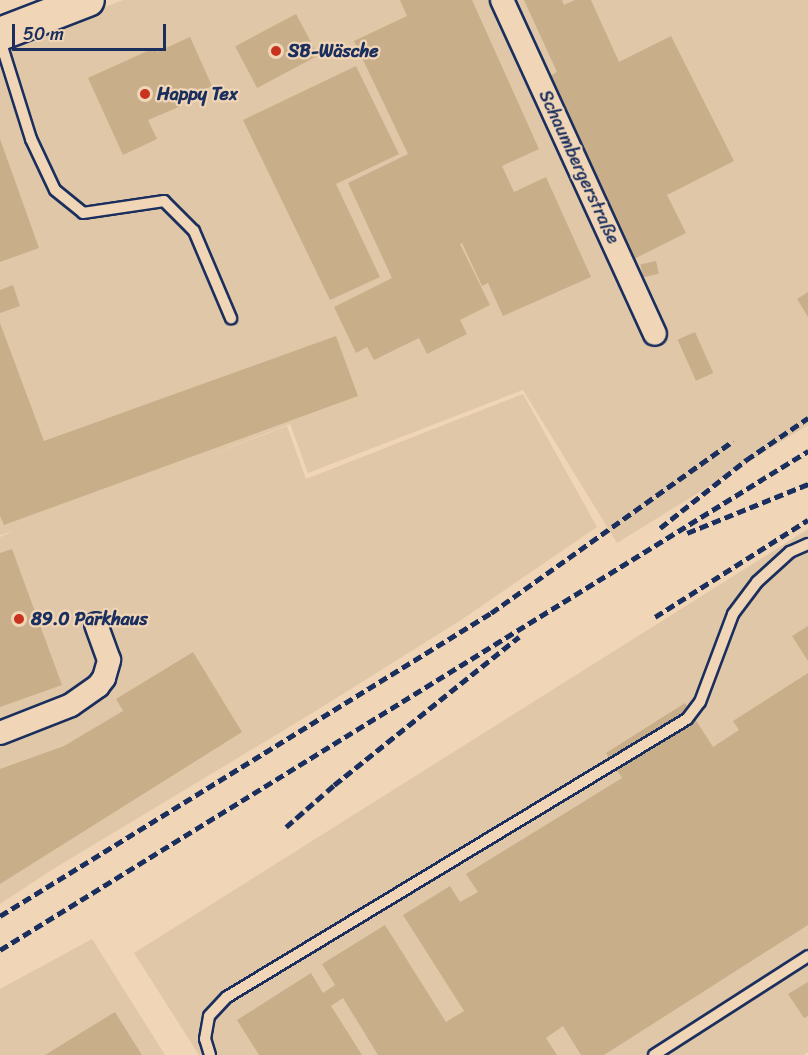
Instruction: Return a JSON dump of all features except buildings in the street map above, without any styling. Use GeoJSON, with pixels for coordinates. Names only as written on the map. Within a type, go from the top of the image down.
{"type":"FeatureCollection","features":[{"type":"Feature","properties":{"kind":"main road"},"geometry":{"type":"LineString","coordinates":[[0,34],[88,0]]}},
{"type":"Feature","properties":{"kind":"street","name":"Schaumbergerstraße"},"geometry":{"type":"LineString","coordinates":[[502,0],[655,334]]}},
{"type":"Feature","properties":{"kind":"street"},"geometry":{"type":"LineString","coordinates":[[0,733],[71,705],[98,686],[104,678],[110,660],[96,624]]}},
{"type":"Feature","properties":{"kind":"lane"},"geometry":{"type":"LineString","coordinates":[[0,40],[31,139],[55,190],[83,213],[164,201],[194,231],[231,318]]}},
{"type":"Feature","properties":{"kind":"lane"},"geometry":{"type":"LineString","coordinates":[[210,1055],[205,1039],[209,1016],[227,997],[687,719],[700,702],[733,614],[757,582],[790,552],[808,544]]}},
{"type":"Feature","properties":{"kind":"lane"},"geometry":{"type":"LineString","coordinates":[[654,1055],[808,956]]}},
{"type":"Feature","properties":{"kind":"shaded area"},"geometry":{"type":"Polygon","coordinates":[[[123,0],[808,0],[808,425],[617,543],[523,390],[308,473],[290,424],[194,461],[287,426],[306,479],[523,394],[597,527],[461,620],[314,712],[50,871],[0,904],[0,537],[13,531],[0,535],[0,48],[123,0]]]}},
{"type":"Feature","properties":{"kind":"shaded area"},"geometry":{"type":"Polygon","coordinates":[[[808,529],[808,1052],[804,1055],[199,1055],[134,953],[808,529]]]}},
{"type":"Feature","properties":{"kind":"shaded area"},"geometry":{"type":"Polygon","coordinates":[[[92,939],[165,1055],[0,1055],[0,989],[92,939]]]}},
{"type":"Feature","properties":{"kind":"railway"},"geometry":{"type":"LineString","coordinates":[[660,528],[746,460],[808,418]]}},
{"type":"Feature","properties":{"kind":"railway"},"geometry":{"type":"LineString","coordinates":[[0,916],[491,613],[733,441]]}},
{"type":"Feature","properties":{"kind":"railway"},"geometry":{"type":"LineString","coordinates":[[0,950],[808,451]]}},
{"type":"Feature","properties":{"kind":"railway"},"geometry":{"type":"LineString","coordinates":[[687,533],[808,484]]}},
{"type":"Feature","properties":{"kind":"railway"},"geometry":{"type":"LineString","coordinates":[[655,617],[808,520]]}},
{"type":"Feature","properties":{"kind":"railway"},"geometry":{"type":"LineString","coordinates":[[286,827],[334,785],[519,637]]}},
{"type":"Feature","properties":{"kind":"place","name":"SB-Wäsche"},"geometry":{"type":"Point","coordinates":[276,51]}},
{"type":"Feature","properties":{"kind":"place","name":"Happy Tex"},"geometry":{"type":"Point","coordinates":[145,94]}},
{"type":"Feature","properties":{"kind":"place","name":"89.0 Parkhaus"},"geometry":{"type":"Point","coordinates":[19,619]}}]}
